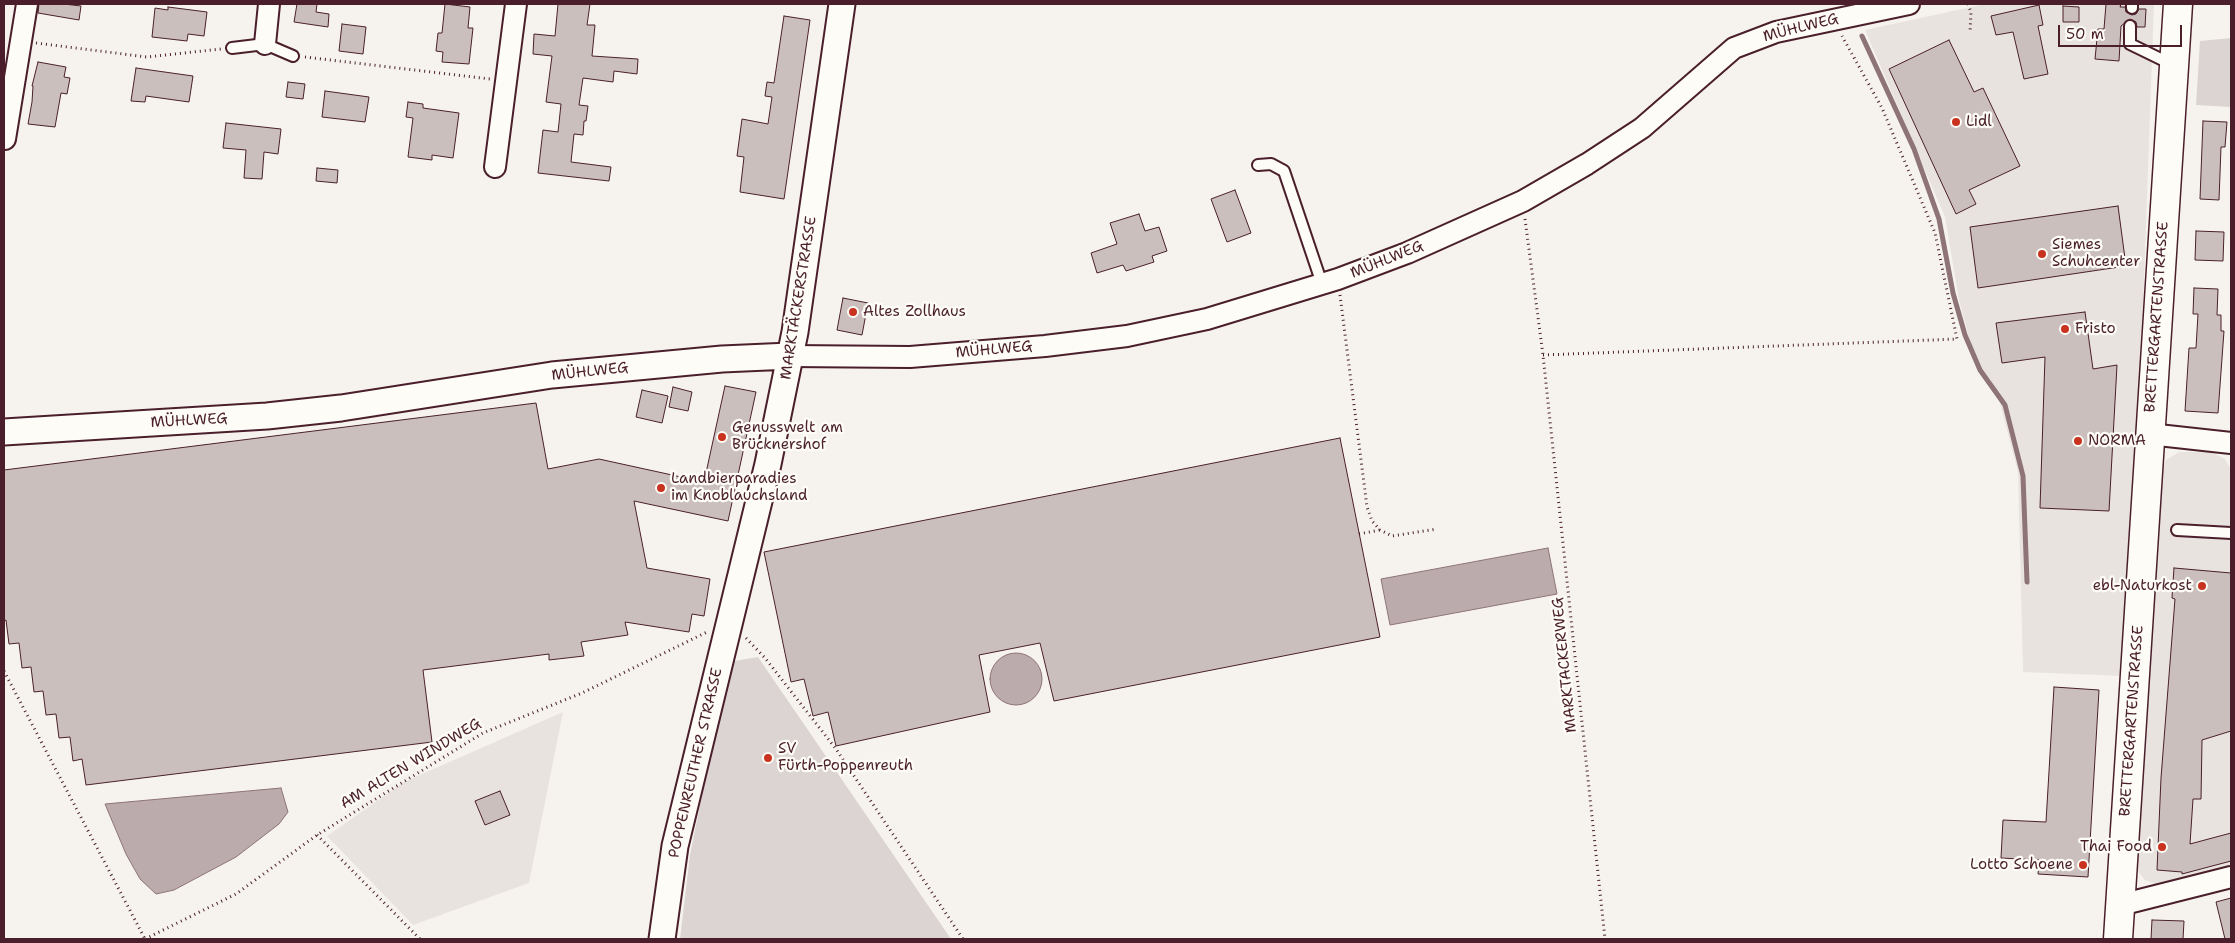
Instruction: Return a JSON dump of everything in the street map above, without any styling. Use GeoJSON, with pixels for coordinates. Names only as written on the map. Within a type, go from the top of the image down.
{"type":"FeatureCollection","features":[{"type":"Feature","properties":{"kind":"main road","name":"BRETTERGARTENSTRASSE"},"geometry":{"type":"LineString","coordinates":[[2119,925],[2178,4]]}},
{"type":"Feature","properties":{"kind":"street"},"geometry":{"type":"LineString","coordinates":[[5,139],[12,40],[27,4]]}},
{"type":"Feature","properties":{"kind":"street"},"geometry":{"type":"LineString","coordinates":[[266,44],[269,4]]}},
{"type":"Feature","properties":{"kind":"street"},"geometry":{"type":"LineString","coordinates":[[495,167],[516,4]]}},
{"type":"Feature","properties":{"kind":"street","name":"MARKTÄCKERSTRASSE"},"geometry":{"type":"LineString","coordinates":[[738,589],[768,464],[790,356],[807,259],[842,4]]}},
{"type":"Feature","properties":{"kind":"street","name":"MÜHLWEG"},"geometry":{"type":"LineString","coordinates":[[4,432],[267,416],[341,408],[552,375],[722,360],[790,356],[910,357],[1045,346],[1128,336],[1207,319],[1330,282],[1407,253],[1522,201],[1587,164],[1642,128],[1734,48],[1776,32],[1909,4]]}},
{"type":"Feature","properties":{"kind":"street"},"geometry":{"type":"LineString","coordinates":[[2149,434],[2231,443]]}},
{"type":"Feature","properties":{"kind":"street","name":"POPPENREUTHER STRASSE"},"geometry":{"type":"LineString","coordinates":[[662,939],[675,846],[738,589]]}},
{"type":"Feature","properties":{"kind":"street"},"geometry":{"type":"LineString","coordinates":[[2119,925],[2231,877]]}},
{"type":"Feature","properties":{"kind":"lane"},"geometry":{"type":"LineString","coordinates":[[2130,26],[2130,44],[2174,65]]}},
{"type":"Feature","properties":{"kind":"lane"},"geometry":{"type":"LineString","coordinates":[[232,48],[266,44],[293,56]]}},
{"type":"Feature","properties":{"kind":"lane"},"geometry":{"type":"LineString","coordinates":[[1258,165],[1271,164],[1284,172],[1330,282]]}},
{"type":"Feature","properties":{"kind":"lane"},"geometry":{"type":"LineString","coordinates":[[2176,530],[2231,533]]}},
{"type":"Feature","properties":{"kind":"path"},"geometry":{"type":"LineString","coordinates":[[1968,4],[1971,12],[1970,33]]}},
{"type":"Feature","properties":{"kind":"path"},"geometry":{"type":"LineString","coordinates":[[1543,355],[1957,339],[1935,233],[1882,108],[1833,21]]}},
{"type":"Feature","properties":{"kind":"path"},"geometry":{"type":"LineString","coordinates":[[12,40],[147,57],[232,48]]}},
{"type":"Feature","properties":{"kind":"path"},"geometry":{"type":"LineString","coordinates":[[293,56],[506,81]]}},
{"type":"Feature","properties":{"kind":"path","name":"MARKTACKERWEG"},"geometry":{"type":"LineString","coordinates":[[1522,201],[1543,355],[1605,939]]}},
{"type":"Feature","properties":{"kind":"path"},"geometry":{"type":"LineString","coordinates":[[1330,282],[1367,507],[1372,521],[1380,530],[1392,536],[1437,530]]}},
{"type":"Feature","properties":{"kind":"path"},"geometry":{"type":"LineString","coordinates":[[1359,534],[1380,530]]}},
{"type":"Feature","properties":{"kind":"path"},"geometry":{"type":"LineString","coordinates":[[730,621],[765,658],[836,749],[964,939]]}},
{"type":"Feature","properties":{"kind":"path","name":"AM ALTEN WINDWEG"},"geometry":{"type":"LineString","coordinates":[[145,939],[236,894],[317,835],[483,732],[582,694],[730,621]]}},
{"type":"Feature","properties":{"kind":"path"},"geometry":{"type":"LineString","coordinates":[[4,671],[145,939]]}},
{"type":"Feature","properties":{"kind":"path"},"geometry":{"type":"LineString","coordinates":[[317,835],[420,939]]}},
{"type":"Feature","properties":{"kind":"shaded area"},"geometry":{"type":"Polygon","coordinates":[[[1985,4],[2154,4],[2138,445],[2122,676],[2023,672],[2018,472],[1999,400],[1991,380],[1976,364],[1959,300],[1945,217],[1865,30],[1985,4]]]}},
{"type":"Feature","properties":{"kind":"shaded area"},"geometry":{"type":"Polygon","coordinates":[[[2231,38],[2231,107],[2196,105],[2200,41],[2231,38]]]}},
{"type":"Feature","properties":{"kind":"shaded area"},"geometry":{"type":"Polygon","coordinates":[[[2179,452],[2211,452],[2225,459],[2231,469],[2231,868],[2158,885],[2145,880],[2135,864],[2161,474],[2166,460],[2179,452]]]}},
{"type":"Feature","properties":{"kind":"shaded area"},"geometry":{"type":"Polygon","coordinates":[[[1548,548],[1557,594],[1390,625],[1381,579],[1548,548]]]}},
{"type":"Feature","properties":{"kind":"shaded area"},"geometry":{"type":"Polygon","coordinates":[[[1011,653],[1021,653],[1030,657],[1038,665],[1042,679],[1038,693],[1030,701],[1021,705],[1011,705],[1002,701],[994,693],[990,684],[990,674],[994,665],[1002,657],[1011,653]]]}},
{"type":"Feature","properties":{"kind":"shaded area","name":"SV Fürth-Poppenreuth"},"geometry":{"type":"Polygon","coordinates":[[[758,657],[951,939],[680,939],[690,855],[729,662],[758,657]]]}},
{"type":"Feature","properties":{"kind":"shaded area"},"geometry":{"type":"Polygon","coordinates":[[[563,712],[529,883],[413,925],[327,836],[404,782],[563,712]]]}},
{"type":"Feature","properties":{"kind":"shaded area"},"geometry":{"type":"Polygon","coordinates":[[[281,788],[288,812],[279,824],[236,857],[174,890],[156,894],[140,879],[126,854],[105,804],[281,788]]]}},
{"type":"Feature","properties":{"kind":"building"},"geometry":{"type":"Polygon","coordinates":[[[39,4],[81,6],[79,20],[38,13],[39,4]]]}},
{"type":"Feature","properties":{"kind":"building"},"geometry":{"type":"Polygon","coordinates":[[[297,4],[317,4],[316,12],[329,14],[328,27],[294,22],[297,4]]]}},
{"type":"Feature","properties":{"kind":"building"},"geometry":{"type":"Polygon","coordinates":[[[445,4],[470,7],[468,28],[473,28],[469,64],[442,62],[443,52],[436,51],[438,33],[442,33],[445,4]]]}},
{"type":"Feature","properties":{"kind":"building"},"geometry":{"type":"Polygon","coordinates":[[[558,4],[590,4],[587,25],[595,25],[592,56],[638,59],[637,74],[614,71],[613,82],[583,78],[579,105],[588,106],[586,121],[584,121],[583,135],[574,134],[571,162],[611,167],[609,181],[538,173],[543,130],[558,132],[561,104],[546,102],[552,56],[533,54],[534,34],[555,36],[558,4]]]}},
{"type":"Feature","properties":{"kind":"building"},"geometry":{"type":"Polygon","coordinates":[[[2106,4],[2121,4],[2120,7],[2125,7],[2126,12],[2132,15],[2136,14],[2139,9],[2146,9],[2145,27],[2137,27],[2136,22],[2130,19],[2121,26],[2119,61],[2095,59],[2098,29],[2104,29],[2106,4]]]}},
{"type":"Feature","properties":{"kind":"building"},"geometry":{"type":"Polygon","coordinates":[[[2039,5],[2043,25],[2038,26],[2048,74],[2024,79],[2013,32],[1996,35],[1991,16],[2039,5]]]}},
{"type":"Feature","properties":{"kind":"building"},"geometry":{"type":"Polygon","coordinates":[[[2063,6],[2079,7],[2079,22],[2063,22],[2063,6]]]}},
{"type":"Feature","properties":{"kind":"building"},"geometry":{"type":"Polygon","coordinates":[[[168,7],[207,12],[204,36],[188,34],[187,41],[152,37],[155,8],[168,10],[168,7]]]}},
{"type":"Feature","properties":{"kind":"building"},"geometry":{"type":"Polygon","coordinates":[[[784,16],[810,20],[784,199],[740,192],[744,157],[737,156],[742,119],[768,124],[772,97],[765,96],[767,82],[774,83],[784,16]]]}},
{"type":"Feature","properties":{"kind":"building"},"geometry":{"type":"Polygon","coordinates":[[[342,24],[366,27],[363,54],[339,51],[342,24]]]}},
{"type":"Feature","properties":{"kind":"building"},"geometry":{"type":"Polygon","coordinates":[[[1949,40],[1974,92],[1983,88],[2020,166],[1969,190],[1976,204],[1956,214],[1889,69],[1949,40]]]}},
{"type":"Feature","properties":{"kind":"building"},"geometry":{"type":"Polygon","coordinates":[[[38,62],[66,67],[64,77],[70,78],[67,94],[61,93],[55,127],[28,124],[32,102],[32,86],[38,62]]]}},
{"type":"Feature","properties":{"kind":"building"},"geometry":{"type":"Polygon","coordinates":[[[136,68],[193,76],[189,102],[146,96],[145,102],[131,101],[136,68]]]}},
{"type":"Feature","properties":{"kind":"building"},"geometry":{"type":"Polygon","coordinates":[[[288,82],[305,84],[303,99],[286,97],[288,82]]]}},
{"type":"Feature","properties":{"kind":"building"},"geometry":{"type":"Polygon","coordinates":[[[325,91],[369,97],[365,122],[322,117],[325,91]]]}},
{"type":"Feature","properties":{"kind":"building"},"geometry":{"type":"Polygon","coordinates":[[[408,102],[423,104],[423,108],[459,113],[453,158],[432,155],[432,160],[408,157],[413,118],[406,117],[408,102]]]}},
{"type":"Feature","properties":{"kind":"building"},"geometry":{"type":"Polygon","coordinates":[[[2203,121],[2227,122],[2225,147],[2221,147],[2219,200],[2200,199],[2203,121]]]}},
{"type":"Feature","properties":{"kind":"building"},"geometry":{"type":"Polygon","coordinates":[[[226,123],[281,129],[278,154],[264,152],[262,179],[244,178],[246,150],[223,148],[226,123]]]}},
{"type":"Feature","properties":{"kind":"building"},"geometry":{"type":"Polygon","coordinates":[[[317,168],[338,170],[337,183],[316,181],[317,168]]]}},
{"type":"Feature","properties":{"kind":"building"},"geometry":{"type":"Polygon","coordinates":[[[1235,190],[1251,233],[1227,242],[1211,199],[1235,190]]]}},
{"type":"Feature","properties":{"kind":"building"},"geometry":{"type":"Polygon","coordinates":[[[2118,206],[2126,266],[1978,288],[1970,227],[2118,206]]]}},
{"type":"Feature","properties":{"kind":"building"},"geometry":{"type":"Polygon","coordinates":[[[1139,214],[1145,231],[1159,227],[1167,251],[1152,256],[1154,262],[1126,271],[1123,265],[1097,273],[1091,253],[1117,244],[1110,223],[1139,214]]]}},
{"type":"Feature","properties":{"kind":"building"},"geometry":{"type":"Polygon","coordinates":[[[2196,231],[2224,232],[2223,261],[2195,260],[2196,231]]]}},
{"type":"Feature","properties":{"kind":"building"},"geometry":{"type":"Polygon","coordinates":[[[2194,288],[2218,289],[2217,315],[2221,315],[2221,331],[2224,331],[2218,413],[2185,411],[2189,348],[2196,348],[2198,314],[2193,314],[2194,288]]]}},
{"type":"Feature","properties":{"kind":"building","name":"Altes Zollhaus"},"geometry":{"type":"Polygon","coordinates":[[[843,298],[868,303],[862,335],[837,330],[843,298]]]}},
{"type":"Feature","properties":{"kind":"building","name":"NORMA"},"geometry":{"type":"Polygon","coordinates":[[[2085,312],[2093,369],[2117,365],[2109,511],[2040,508],[2045,357],[2002,363],[1996,323],[2085,312]]]}},
{"type":"Feature","properties":{"kind":"building"},"geometry":{"type":"Polygon","coordinates":[[[725,386],[756,392],[728,521],[634,501],[647,568],[710,579],[704,616],[692,614],[689,632],[625,622],[628,635],[581,642],[584,656],[549,660],[549,654],[423,670],[432,742],[86,785],[82,759],[73,761],[70,737],[59,738],[56,714],[46,715],[43,691],[34,692],[31,667],[22,668],[19,643],[9,644],[6,620],[4,621],[4,470],[536,403],[548,469],[599,459],[704,482],[725,386]]]}},
{"type":"Feature","properties":{"kind":"building"},"geometry":{"type":"Polygon","coordinates":[[[673,387],[692,392],[688,411],[669,407],[673,387]]]}},
{"type":"Feature","properties":{"kind":"building"},"geometry":{"type":"Polygon","coordinates":[[[642,390],[668,396],[662,423],[636,417],[642,390]]]}},
{"type":"Feature","properties":{"kind":"building"},"geometry":{"type":"Polygon","coordinates":[[[1340,438],[1380,637],[1054,701],[1040,643],[979,655],[990,712],[836,746],[828,712],[813,716],[804,679],[791,682],[764,552],[1340,438]]]}},
{"type":"Feature","properties":{"kind":"building"},"geometry":{"type":"Polygon","coordinates":[[[2174,568],[2231,573],[2231,731],[2202,740],[2201,799],[2193,799],[2190,844],[2231,833],[2231,861],[2182,874],[2182,872],[2157,870],[2161,778],[2175,599],[2172,598],[2174,568]]]}},
{"type":"Feature","properties":{"kind":"building"},"geometry":{"type":"Polygon","coordinates":[[[2054,687],[2099,690],[2088,877],[2038,874],[2039,860],[2001,858],[2003,820],[2046,822],[2054,687]]]}},
{"type":"Feature","properties":{"kind":"building"},"geometry":{"type":"Polygon","coordinates":[[[500,791],[510,815],[485,825],[475,801],[500,791]]]}},
{"type":"Feature","properties":{"kind":"building"},"geometry":{"type":"Polygon","coordinates":[[[2231,898],[2231,939],[2225,939],[2216,902],[2231,898]]]}},
{"type":"Feature","properties":{"kind":"building"},"geometry":{"type":"Polygon","coordinates":[[[2152,920],[2184,921],[2183,939],[2151,939],[2152,920]]]}},
{"type":"Feature","properties":{"kind":"waterway"},"geometry":{"type":"LineString","coordinates":[[1862,36],[1914,149],[1939,219],[1953,293],[1965,335],[1980,370],[2005,405],[2023,476],[2027,582]]}},
{"type":"Feature","properties":{"kind":"place","name":"Lidl"},"geometry":{"type":"Point","coordinates":[1956,122]}},
{"type":"Feature","properties":{"kind":"place","name":"Siemes Schuhcenter"},"geometry":{"type":"Point","coordinates":[2042,254]}},
{"type":"Feature","properties":{"kind":"place","name":"Altes Zollhaus"},"geometry":{"type":"Point","coordinates":[853,312]}},
{"type":"Feature","properties":{"kind":"place","name":"Fristo"},"geometry":{"type":"Point","coordinates":[2065,329]}},
{"type":"Feature","properties":{"kind":"place","name":"Genusswelt am Brücknershof"},"geometry":{"type":"Point","coordinates":[722,437]}},
{"type":"Feature","properties":{"kind":"place","name":"NORMA"},"geometry":{"type":"Point","coordinates":[2078,441]}},
{"type":"Feature","properties":{"kind":"place","name":"Landbierparadies im Knoblauchsland"},"geometry":{"type":"Point","coordinates":[661,488]}},
{"type":"Feature","properties":{"kind":"place","name":"ebl-Naturkost"},"geometry":{"type":"Point","coordinates":[2202,586]}},
{"type":"Feature","properties":{"kind":"place","name":"SV Fürth-Poppenreuth"},"geometry":{"type":"Point","coordinates":[768,758]}},
{"type":"Feature","properties":{"kind":"place","name":"Thai Food"},"geometry":{"type":"Point","coordinates":[2162,847]}},
{"type":"Feature","properties":{"kind":"place","name":"Lotto Schoene"},"geometry":{"type":"Point","coordinates":[2083,865]}}]}
